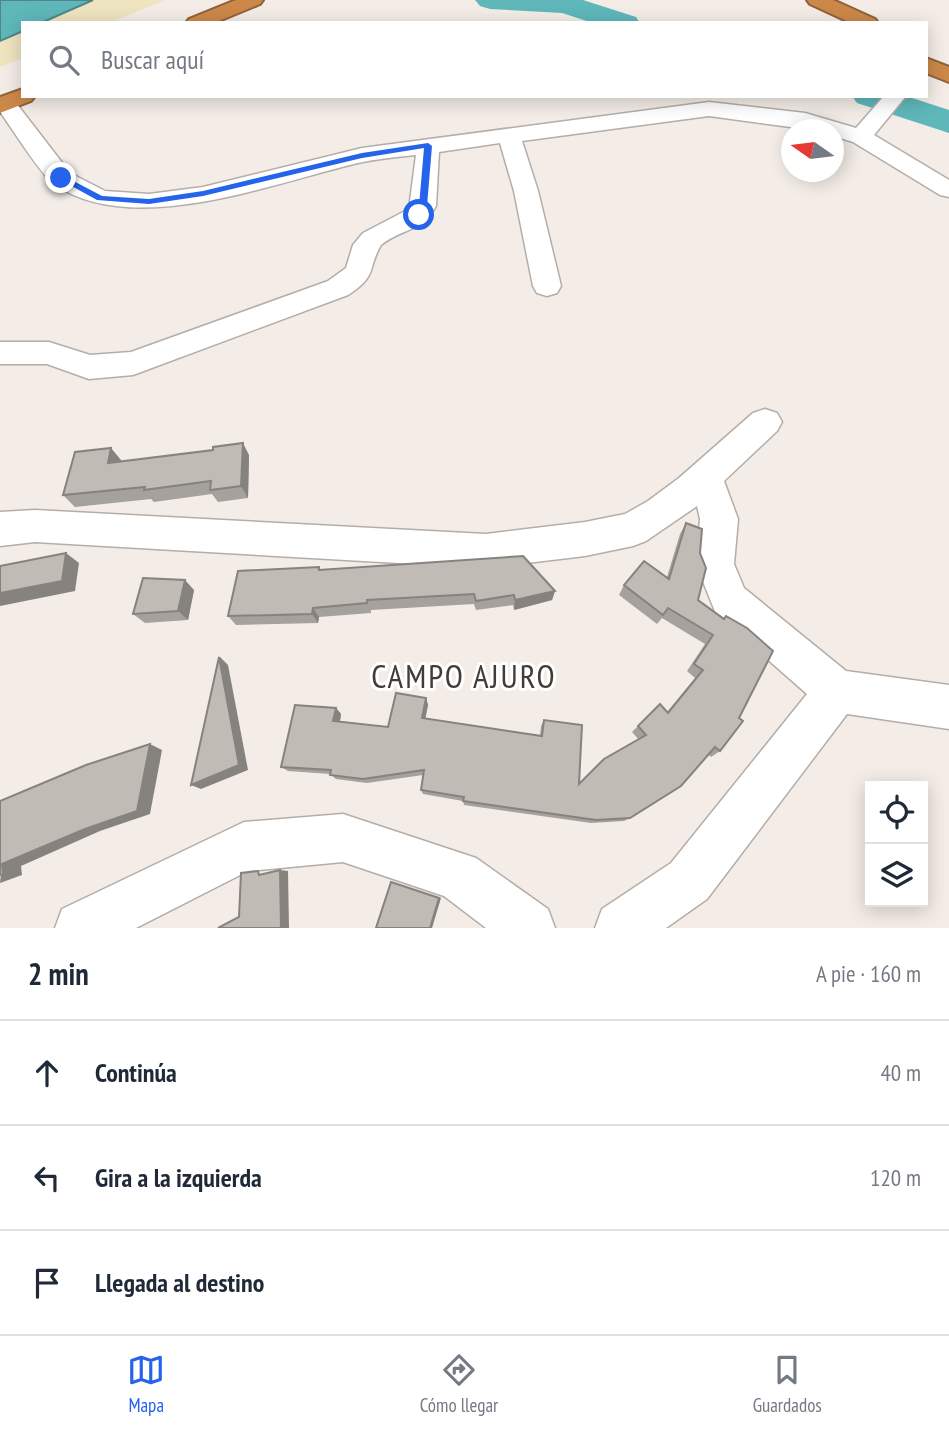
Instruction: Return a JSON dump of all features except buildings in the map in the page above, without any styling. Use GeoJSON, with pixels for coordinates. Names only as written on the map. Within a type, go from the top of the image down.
{"type":"FeatureCollection","features":[{"type":"Feature","properties":{"kind":"highway"},"geometry":{"type":"LineString","coordinates":[[206,19],[240,0]]}},
{"type":"Feature","properties":{"kind":"highway"},"geometry":{"type":"LineString","coordinates":[[206,19],[253,0]]}},
{"type":"Feature","properties":{"kind":"highway"},"geometry":{"type":"LineString","coordinates":[[807,3],[832,21]]}},
{"type":"Feature","properties":{"kind":"highway"},"geometry":{"type":"LineString","coordinates":[[807,3],[862,21]]}},
{"type":"Feature","properties":{"kind":"highway"},"geometry":{"type":"LineString","coordinates":[[928,49],[949,58]]}},
{"type":"Feature","properties":{"kind":"highway"},"geometry":{"type":"LineString","coordinates":[[928,66],[949,75]]}},
{"type":"Feature","properties":{"kind":"street"},"geometry":{"type":"LineString","coordinates":[[861,136],[894,98]]}},
{"type":"Feature","properties":{"kind":"street"},"geometry":{"type":"LineString","coordinates":[[9,102],[61,178],[100,198],[149,202],[203,194],[362,155],[709,109],[806,120],[861,136],[949,190]]}},
{"type":"Feature","properties":{"kind":"street"},"geometry":{"type":"LineString","coordinates":[[509,134],[526,191],[547,286]]}},
{"type":"Feature","properties":{"kind":"street"},"geometry":{"type":"LineString","coordinates":[[0,353],[49,353],[89,367],[132,363],[338,288],[353,280],[363,267],[367,247],[372,238],[410,222],[419,215],[423,206],[428,146]]}},
{"type":"Feature","properties":{"kind":"street"},"geometry":{"type":"LineString","coordinates":[[0,529],[35,526],[486,551],[585,539],[633,529],[661,512],[765,422]]}},
{"type":"Feature","properties":{"kind":"street"},"geometry":{"type":"LineString","coordinates":[[705,476],[719,519],[715,564],[730,601],[837,691],[949,707]]}},
{"type":"Feature","properties":{"kind":"street"},"geometry":{"type":"LineString","coordinates":[[621,928],[689,881],[837,691]]}},
{"type":"Feature","properties":{"kind":"street"},"geometry":{"type":"LineString","coordinates":[[81,928],[244,847],[343,838],[458,876],[528,928]]}},
{"type":"Feature","properties":{"kind":"sand"},"geometry":{"type":"Polygon","coordinates":[[[93,0],[165,0],[114,21],[46,21],[93,0]]]}},
{"type":"Feature","properties":{"kind":"sand"},"geometry":{"type":"Polygon","coordinates":[[[21,32],[21,59],[0,67],[0,41],[21,32]]]}},
{"type":"Feature","properties":{"kind":"water"},"geometry":{"type":"Polygon","coordinates":[[[0,0],[93,0],[46,21],[21,21],[21,32],[0,41],[0,0]]]}},
{"type":"Feature","properties":{"kind":"waterway"},"geometry":{"type":"LineString","coordinates":[[490,0],[565,4],[619,21]]}},
{"type":"Feature","properties":{"kind":"waterway"},"geometry":{"type":"LineString","coordinates":[[875,98],[949,122]]}},
{"type":"Feature","properties":{"kind":"district","name":"CAMPO AJURO"},"geometry":{"type":"Point","coordinates":[464,676]}},
{"type":"Feature","properties":{"kind":"route"},"geometry":{"type":"LineString","coordinates":[[61,178],[100,198],[149,202],[203,194],[362,155],[428,146],[423,206],[419,215]]}}]}
